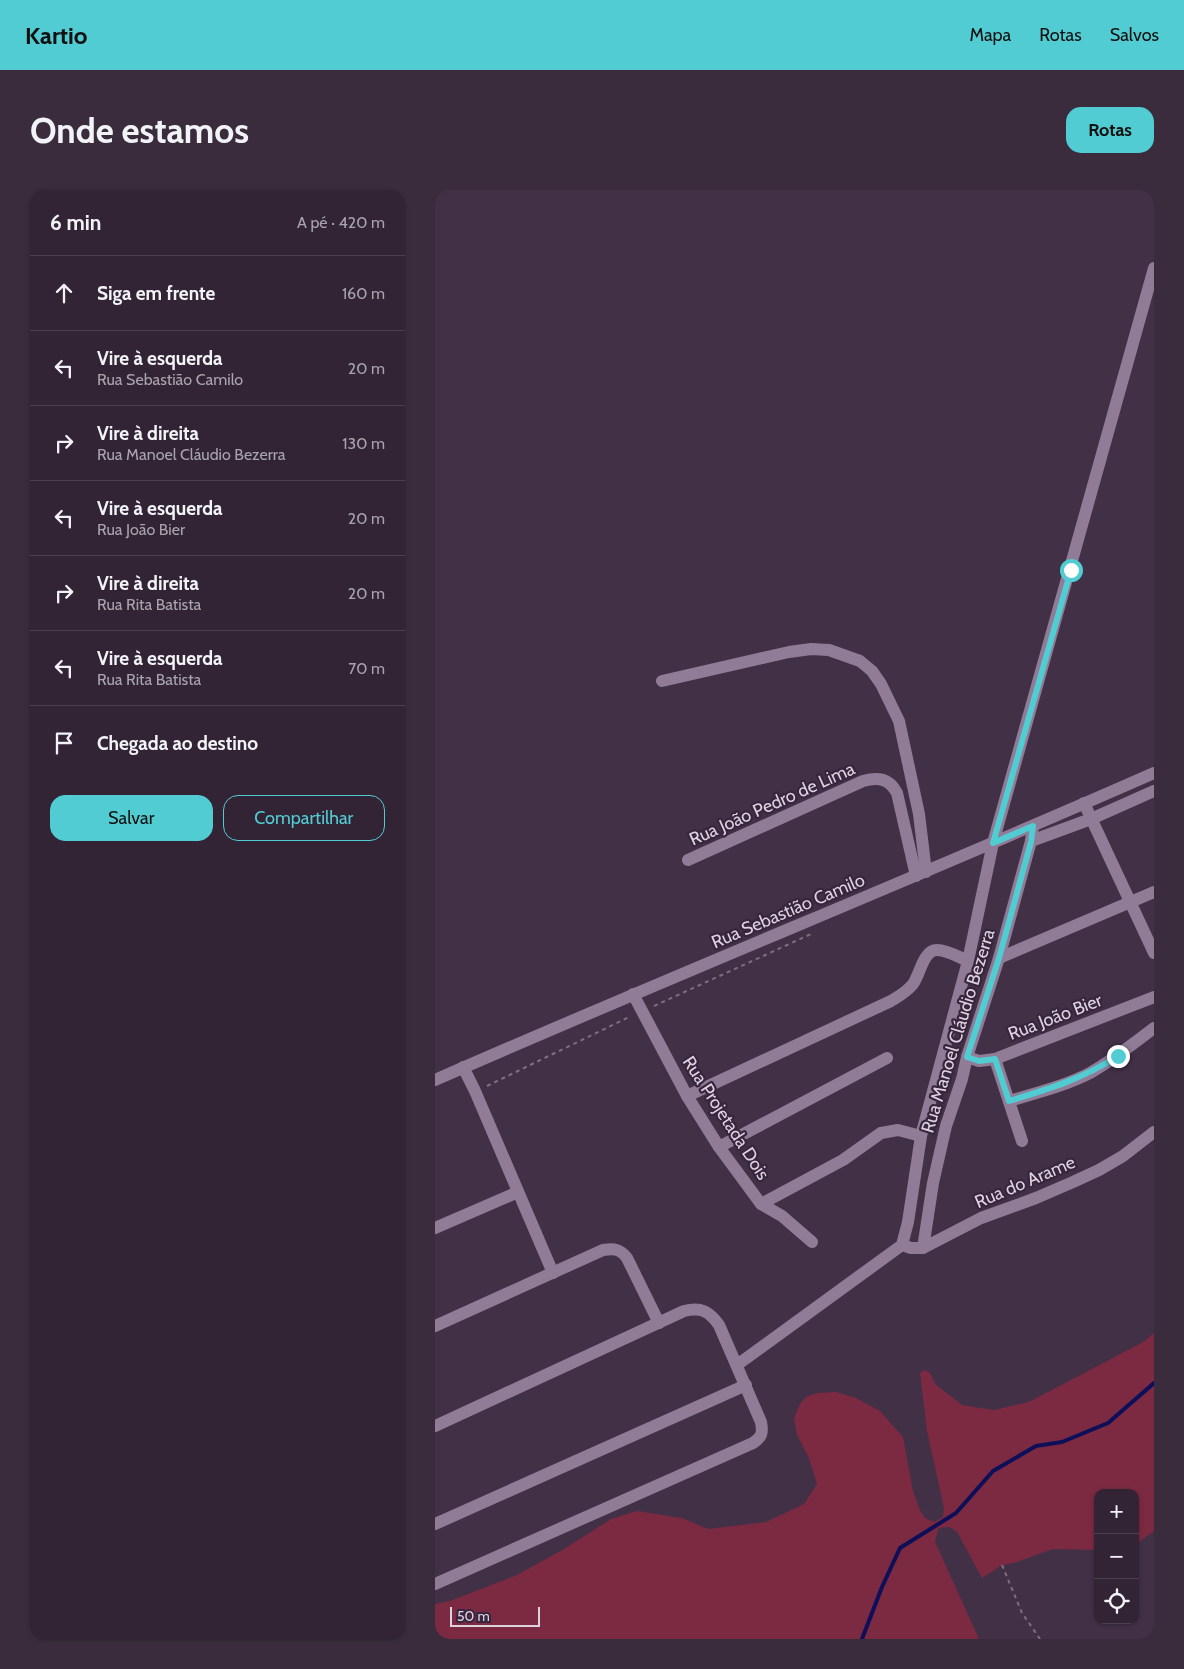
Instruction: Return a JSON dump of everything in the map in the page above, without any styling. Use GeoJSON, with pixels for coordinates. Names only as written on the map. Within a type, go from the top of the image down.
{"type":"FeatureCollection","features":[{"type":"Feature","properties":{"kind":"street"},"geometry":{"type":"LineString","coordinates":[[737,1365],[902,1245],[908,1222],[921,1136],[967,961],[993,843],[1154,268]]}},
{"type":"Feature","properties":{"kind":"street"},"geometry":{"type":"LineString","coordinates":[[662,681],[789,652],[811,649],[829,650],[860,661],[872,671],[881,684],[894,707],[899,721],[919,814],[921,874]]}},
{"type":"Feature","properties":{"kind":"street","name":"Rua Sebastião Camilo"},"geometry":{"type":"LineString","coordinates":[[435,1080],[1154,773]]}},
{"type":"Feature","properties":{"kind":"street","name":"Rua João Pedro de Lima"},"geometry":{"type":"LineString","coordinates":[[688,860],[863,782],[881,779],[888,781],[894,786],[897,793],[921,874]]}},
{"type":"Feature","properties":{"kind":"street"},"geometry":{"type":"LineString","coordinates":[[1031,842],[1091,819],[1154,791]]}},
{"type":"Feature","properties":{"kind":"street"},"geometry":{"type":"LineString","coordinates":[[1085,803],[1154,953]]}},
{"type":"Feature","properties":{"kind":"street","name":"Rua Manoel Cláudio Bezerra"},"geometry":{"type":"LineString","coordinates":[[923,1248],[933,1183],[946,1126],[963,1079],[967,1057],[999,958],[1031,842],[1033,826]]}},
{"type":"Feature","properties":{"kind":"street"},"geometry":{"type":"LineString","coordinates":[[999,958],[1154,892]]}},
{"type":"Feature","properties":{"kind":"street"},"geometry":{"type":"LineString","coordinates":[[687,1096],[891,1001],[912,985],[926,956],[930,952],[941,950],[967,961]]}},
{"type":"Feature","properties":{"kind":"street","name":"Rua Projetada Dois"},"geometry":{"type":"LineString","coordinates":[[633,994],[687,1096],[719,1147],[761,1204],[782,1216],[812,1242]]}},
{"type":"Feature","properties":{"kind":"street","name":"Rua João Bier"},"geometry":{"type":"LineString","coordinates":[[967,1057],[979,1061],[995,1059],[1154,997]]}},
{"type":"Feature","properties":{"kind":"street"},"geometry":{"type":"LineString","coordinates":[[1009,1101],[1088,1074],[1118,1056],[1154,1028]]}},
{"type":"Feature","properties":{"kind":"street"},"geometry":{"type":"LineString","coordinates":[[719,1147],[887,1058]]}},
{"type":"Feature","properties":{"kind":"street"},"geometry":{"type":"LineString","coordinates":[[995,1059],[1022,1140]]}},
{"type":"Feature","properties":{"kind":"street"},"geometry":{"type":"LineString","coordinates":[[463,1067],[553,1273]]}},
{"type":"Feature","properties":{"kind":"street"},"geometry":{"type":"LineString","coordinates":[[761,1204],[836,1164],[881,1133],[898,1130],[921,1136]]}},
{"type":"Feature","properties":{"kind":"street","name":"Rua do Arame"},"geometry":{"type":"LineString","coordinates":[[923,1248],[981,1218],[1036,1198],[1099,1170],[1123,1156],[1154,1132]]}},
{"type":"Feature","properties":{"kind":"street"},"geometry":{"type":"LineString","coordinates":[[435,1228],[518,1192]]}},
{"type":"Feature","properties":{"kind":"street"},"geometry":{"type":"LineString","coordinates":[[902,1245],[911,1248],[923,1248]]}},
{"type":"Feature","properties":{"kind":"street"},"geometry":{"type":"LineString","coordinates":[[435,1326],[603,1250],[617,1249],[627,1258],[659,1323]]}},
{"type":"Feature","properties":{"kind":"street"},"geometry":{"type":"LineString","coordinates":[[435,1426],[684,1311],[701,1309],[708,1312],[719,1325],[746,1385],[762,1427],[761,1436],[753,1443],[435,1584]]}},
{"type":"Feature","properties":{"kind":"street"},"geometry":{"type":"LineString","coordinates":[[435,1524],[746,1385]]}},
{"type":"Feature","properties":{"kind":"path"},"geometry":{"type":"LineString","coordinates":[[475,1091],[641,1011],[812,934]]}},
{"type":"Feature","properties":{"kind":"path"},"geometry":{"type":"LineString","coordinates":[[1002,1565],[1022,1613],[1040,1639]]}},
{"type":"Feature","properties":{"kind":"shaded area"},"geometry":{"type":"Polygon","coordinates":[[[1154,1333],[1154,1531],[1139,1542],[1139,1489],[1094,1489],[1094,1550],[1053,1549],[1014,1563],[1002,1565],[982,1578],[957,1532],[948,1527],[938,1529],[935,1542],[979,1639],[435,1639],[435,1604],[450,1601],[517,1575],[564,1549],[611,1519],[637,1511],[682,1518],[708,1529],[766,1522],[804,1504],[817,1484],[809,1458],[797,1435],[794,1418],[800,1404],[806,1397],[817,1393],[836,1392],[856,1398],[880,1411],[903,1437],[913,1491],[925,1518],[934,1522],[943,1517],[944,1508],[927,1431],[920,1373],[925,1370],[930,1373],[935,1384],[962,1405],[994,1410],[1029,1402],[1145,1341],[1154,1333]]]}},
{"type":"Feature","properties":{"kind":"waterway"},"geometry":{"type":"LineString","coordinates":[[862,1639],[882,1587],[900,1548],[956,1513],[993,1471],[1036,1446],[1062,1442],[1108,1423],[1154,1383]]}},
{"type":"Feature","properties":{"kind":"route"},"geometry":{"type":"LineString","coordinates":[[1071,570],[993,843],[1033,826],[1031,842],[999,958],[967,1057],[979,1061],[995,1059],[1009,1101],[1088,1074],[1118,1056]]}}]}
